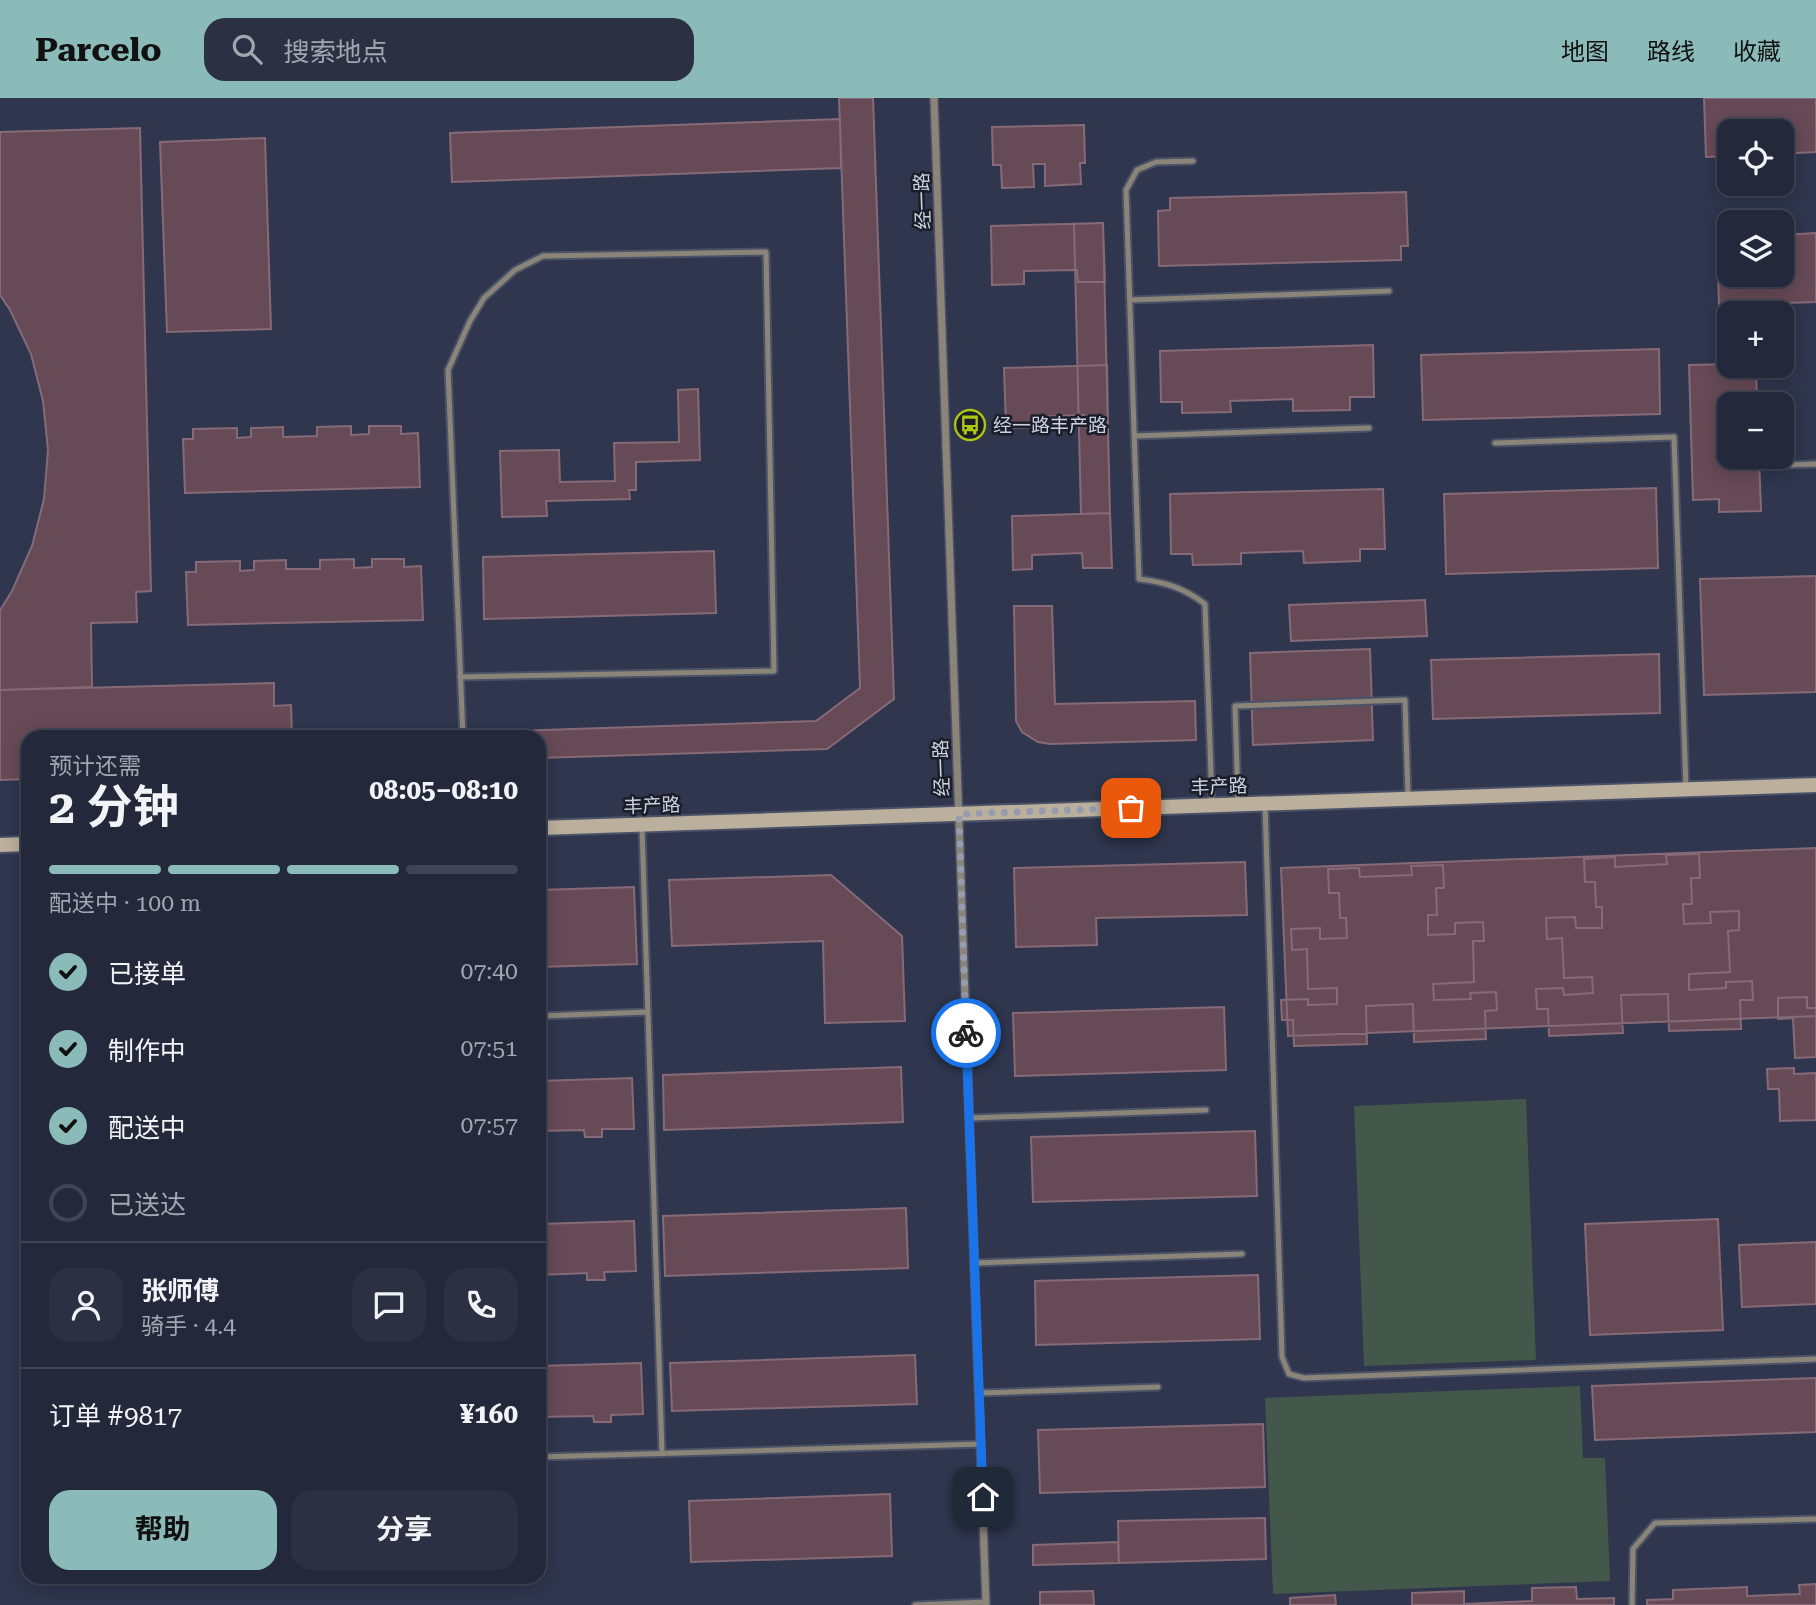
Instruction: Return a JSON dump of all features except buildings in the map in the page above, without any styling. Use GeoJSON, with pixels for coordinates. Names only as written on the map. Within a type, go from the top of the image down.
{"type":"FeatureCollection","features":[{"type":"Feature","properties":{"kind":"street","name":"经一路"},"geometry":{"type":"LineString","coordinates":[[934,98],[986,1603]]}},
{"type":"Feature","properties":{"kind":"street","name":"丰产路"},"geometry":{"type":"LineString","coordinates":[[546,828],[1816,785]]}},
{"type":"Feature","properties":{"kind":"street"},"geometry":{"type":"LineString","coordinates":[[0,845],[21,844]]}},
{"type":"Feature","properties":{"kind":"lane"},"geometry":{"type":"LineString","coordinates":[[1193,161],[1157,162],[1137,170],[1126,190],[1139,579],[1166,582],[1189,591],[1205,604],[1212,806]]}},
{"type":"Feature","properties":{"kind":"lane"},"geometry":{"type":"LineString","coordinates":[[460,677],[774,671],[766,252],[543,256],[514,270],[484,298],[470,321],[448,370],[460,677],[463,730]]}},
{"type":"Feature","properties":{"kind":"lane"},"geometry":{"type":"LineString","coordinates":[[1130,300],[1389,291]]}},
{"type":"Feature","properties":{"kind":"lane"},"geometry":{"type":"LineString","coordinates":[[1134,436],[1369,428]]}},
{"type":"Feature","properties":{"kind":"lane"},"geometry":{"type":"LineString","coordinates":[[1495,443],[1674,437],[1686,789]]}},
{"type":"Feature","properties":{"kind":"lane"},"geometry":{"type":"LineString","coordinates":[[1794,465],[1816,464]]}},
{"type":"Feature","properties":{"kind":"lane"},"geometry":{"type":"LineString","coordinates":[[1238,805],[1235,706],[1405,700],[1408,799]]}},
{"type":"Feature","properties":{"kind":"lane"},"geometry":{"type":"LineString","coordinates":[[1265,804],[1282,1357],[1289,1374],[1304,1378],[1816,1359]]}},
{"type":"Feature","properties":{"kind":"lane"},"geometry":{"type":"LineString","coordinates":[[642,824],[662,1453]]}},
{"type":"Feature","properties":{"kind":"lane"},"geometry":{"type":"LineString","coordinates":[[546,1016],[648,1012]]}},
{"type":"Feature","properties":{"kind":"lane"},"geometry":{"type":"LineString","coordinates":[[969,1118],[1206,1110]]}},
{"type":"Feature","properties":{"kind":"lane"},"geometry":{"type":"LineString","coordinates":[[974,1263],[1242,1254]]}},
{"type":"Feature","properties":{"kind":"lane"},"geometry":{"type":"LineString","coordinates":[[979,1393],[1158,1387]]}},
{"type":"Feature","properties":{"kind":"lane"},"geometry":{"type":"LineString","coordinates":[[546,1457],[981,1444]]}},
{"type":"Feature","properties":{"kind":"lane"},"geometry":{"type":"LineString","coordinates":[[1632,1605],[1633,1549],[1655,1523],[1816,1518]]}},
{"type":"Feature","properties":{"kind":"lane"},"geometry":{"type":"LineString","coordinates":[[915,1605],[986,1603]]}},
{"type":"Feature","properties":{"kind":"green space"},"geometry":{"type":"Polygon","coordinates":[[[1526,1099],[1536,1360],[1364,1366],[1354,1106],[1526,1099]]]}},
{"type":"Feature","properties":{"kind":"green space"},"geometry":{"type":"Polygon","coordinates":[[[1580,1386],[1583,1458],[1605,1458],[1610,1581],[1273,1594],[1265,1398],[1580,1386]]]}},
{"type":"Feature","properties":{"kind":"way so far"},"geometry":{"type":"LineString","coordinates":[[966,1033],[959,814],[1131,808]]}},
{"type":"Feature","properties":{"kind":"place","name":"经一路丰产路"},"geometry":{"type":"Point","coordinates":[970,425]}},
{"type":"Feature","properties":{"kind":"route"},"geometry":{"type":"LineString","coordinates":[[966,1033],[983,1497]]}}]}
